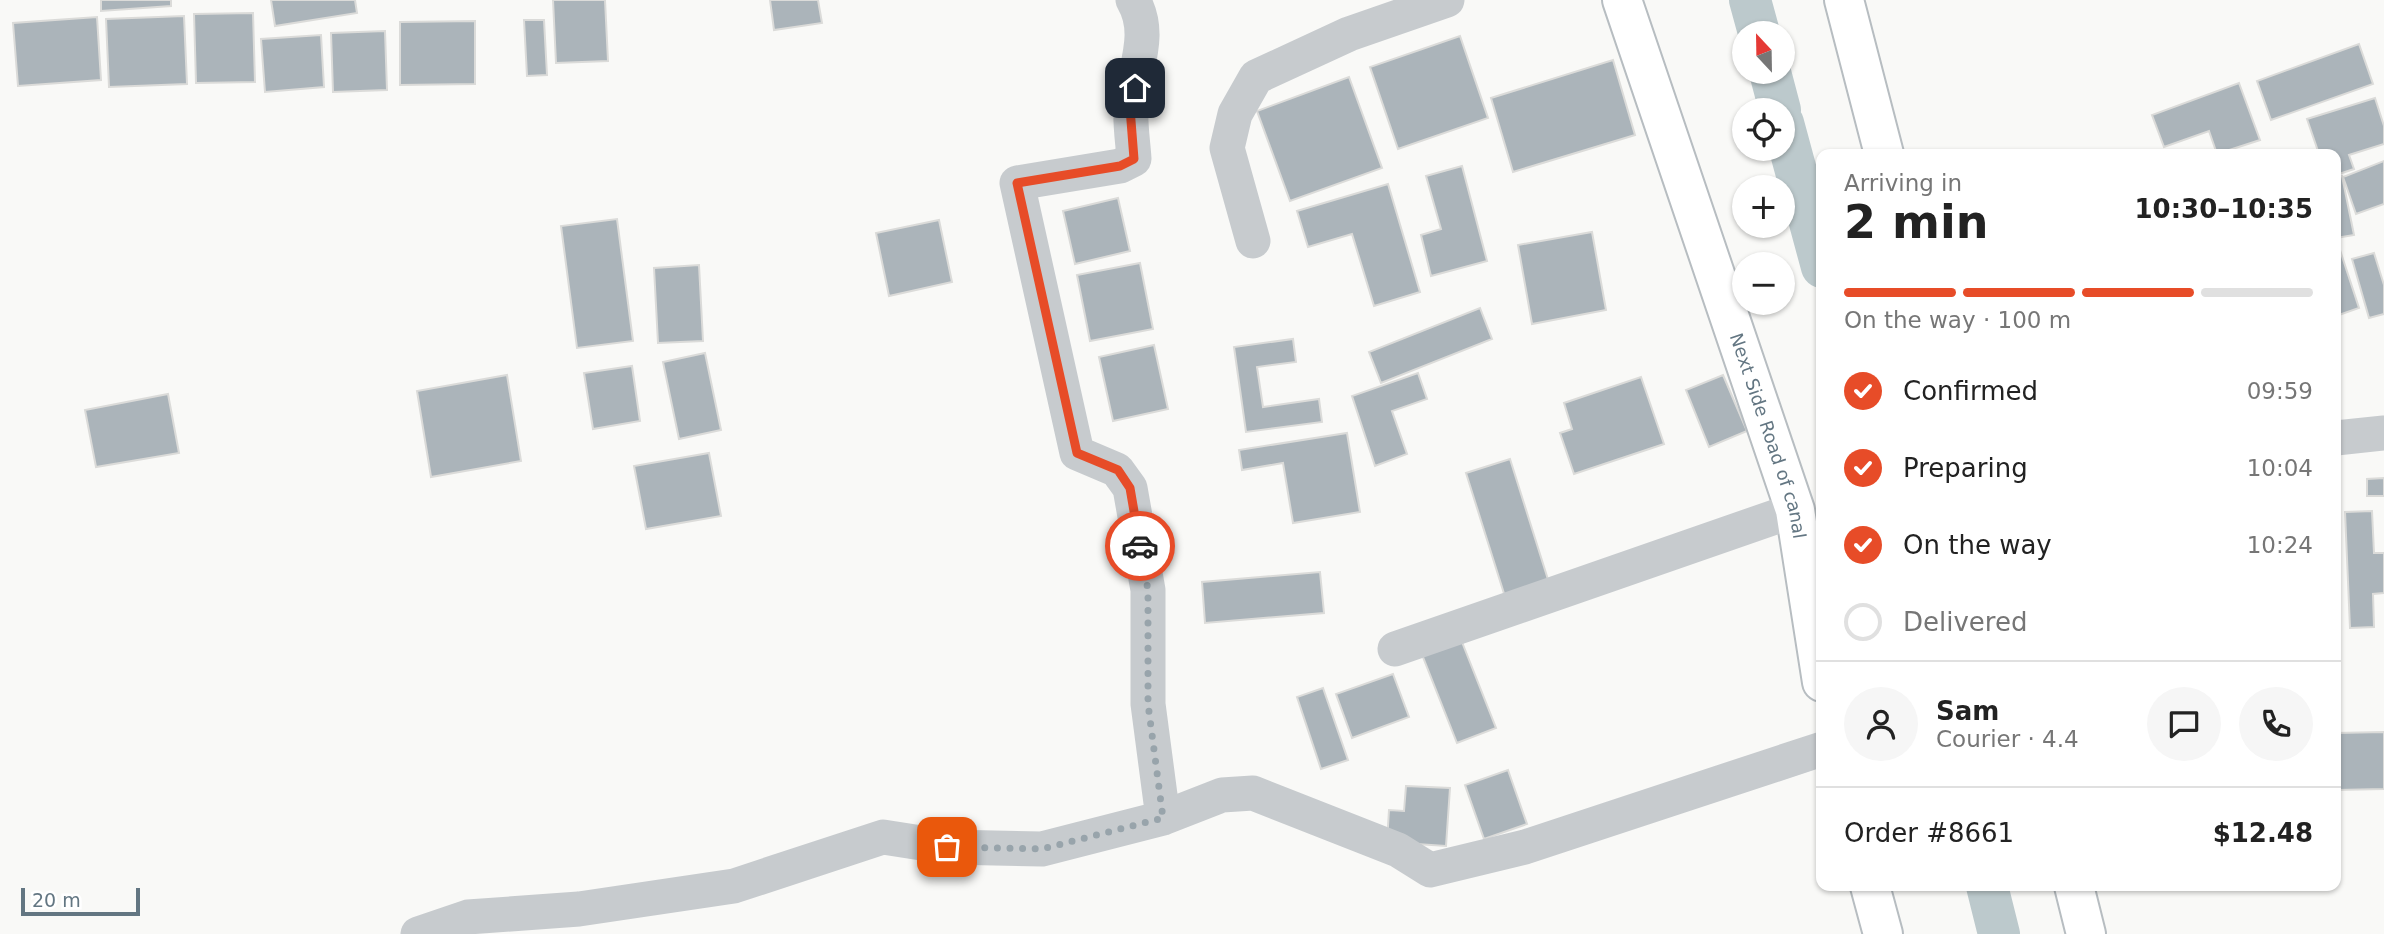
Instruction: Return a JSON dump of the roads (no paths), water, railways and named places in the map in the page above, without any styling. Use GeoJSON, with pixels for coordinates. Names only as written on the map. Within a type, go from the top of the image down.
{"type":"FeatureCollection","features":[{"type":"Feature","properties":{"kind":"street"},"geometry":{"type":"LineString","coordinates":[[1133,0],[1139,10],[1143,47],[1130,108],[1134,159],[1120,166],[1017,183],[1077,453],[1118,470],[1130,488],[1148,590],[1148,704],[1163,818]]}},
{"type":"Feature","properties":{"kind":"street"},"geometry":{"type":"LineString","coordinates":[[1253,241],[1227,148],[1234,114],[1256,77],[1349,34],[1447,0]]}},
{"type":"Feature","properties":{"kind":"street","name":"Next Side Road of canal"},"geometry":{"type":"LineString","coordinates":[[1622,0],[1795,510],[1816,644]]}},
{"type":"Feature","properties":{"kind":"street"},"geometry":{"type":"LineString","coordinates":[[1843,0],[1883,149]]}},
{"type":"Feature","properties":{"kind":"street"},"geometry":{"type":"LineString","coordinates":[[2341,437],[2384,433]]}},
{"type":"Feature","properties":{"kind":"street"},"geometry":{"type":"LineString","coordinates":[[1395,649],[1795,510]]}},
{"type":"Feature","properties":{"kind":"street"},"geometry":{"type":"LineString","coordinates":[[418,934],[468,916],[579,909],[734,886],[883,837],[947,847],[1042,849],[1163,818],[1222,795],[1253,793],[1398,850],[1430,870],[1525,847],[1816,751]]}},
{"type":"Feature","properties":{"kind":"street"},"geometry":{"type":"LineString","coordinates":[[1871,891],[1883,934]]}},
{"type":"Feature","properties":{"kind":"street"},"geometry":{"type":"LineString","coordinates":[[2075,891],[2086,934]]}},
{"type":"Feature","properties":{"kind":"waterway"},"geometry":{"type":"LineString","coordinates":[[1750,0],[1756,21]]}},
{"type":"Feature","properties":{"kind":"waterway"},"geometry":{"type":"LineString","coordinates":[[1773,84],[1777,98]]}},
{"type":"Feature","properties":{"kind":"waterway"},"geometry":{"type":"LineString","coordinates":[[1793,161],[1816,245]]}},
{"type":"Feature","properties":{"kind":"waterway"},"geometry":{"type":"LineString","coordinates":[[1988,891],[1999,934]]}}]}
